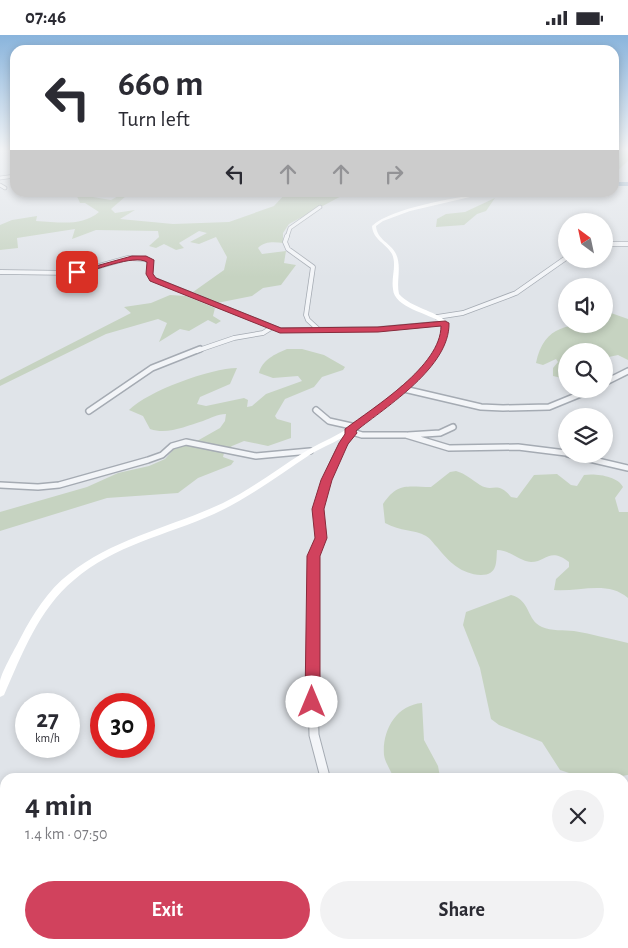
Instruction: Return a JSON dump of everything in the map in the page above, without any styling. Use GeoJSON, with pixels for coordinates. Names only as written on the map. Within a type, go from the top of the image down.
{"type":"FeatureCollection","features":[{"type":"Feature","properties":{"kind":"street"},"geometry":{"type":"LineString","coordinates":[[445,323],[437,317],[409,307],[396,294],[398,266],[395,254],[376,236],[374,225],[385,218],[403,212],[468,197]]}},
{"type":"Feature","properties":{"kind":"street"},"geometry":{"type":"LineString","coordinates":[[318,330],[308,320],[306,315],[308,283],[313,267],[288,249],[285,242],[290,228],[320,207]]}},
{"type":"Feature","properties":{"kind":"street"},"geometry":{"type":"LineString","coordinates":[[613,244],[628,244]]}},
{"type":"Feature","properties":{"kind":"street"},"geometry":{"type":"LineString","coordinates":[[0,272],[72,273],[127,259],[143,258],[151,262],[150,274],[153,279],[271,328],[296,331],[378,329],[445,323]]}},
{"type":"Feature","properties":{"kind":"street"},"geometry":{"type":"LineString","coordinates":[[437,317],[463,313],[516,293],[558,264]]}},
{"type":"Feature","properties":{"kind":"street"},"geometry":{"type":"LineString","coordinates":[[0,692],[31,626],[44,606],[70,578],[112,552],[228,504],[310,451],[352,430],[404,389],[432,359],[445,336],[445,323]]}},
{"type":"Feature","properties":{"kind":"street"},"geometry":{"type":"LineString","coordinates":[[89,411],[152,368],[186,354],[234,338],[259,334],[271,328]]}},
{"type":"Feature","properties":{"kind":"street"},"geometry":{"type":"LineString","coordinates":[[613,378],[628,371]]}},
{"type":"Feature","properties":{"kind":"street"},"geometry":{"type":"LineString","coordinates":[[404,389],[481,407],[550,407],[572,398]]}},
{"type":"Feature","properties":{"kind":"street"},"geometry":{"type":"LineString","coordinates":[[316,410],[329,421],[369,435],[440,433],[453,427]]}},
{"type":"Feature","properties":{"kind":"street"},"geometry":{"type":"LineString","coordinates":[[324,773],[313,725],[313,556],[321,538],[318,509],[326,480],[352,430]]}},
{"type":"Feature","properties":{"kind":"street"},"geometry":{"type":"LineString","coordinates":[[406,435],[449,448],[518,447],[558,453]]}},
{"type":"Feature","properties":{"kind":"street"},"geometry":{"type":"LineString","coordinates":[[0,485],[38,487],[59,485],[148,460],[162,455],[172,446],[186,442],[256,456],[310,451]]}},
{"type":"Feature","properties":{"kind":"street"},"geometry":{"type":"LineString","coordinates":[[606,463],[628,468]]}},
{"type":"Feature","properties":{"kind":"green space"},"geometry":{"type":"Polygon","coordinates":[[[77,197],[111,200],[116,197],[125,197],[111,209],[115,213],[135,210],[120,219],[173,224],[229,222],[274,206],[282,197],[340,197],[289,224],[283,233],[283,243],[266,243],[258,248],[262,254],[286,251],[284,263],[296,265],[281,285],[263,288],[252,296],[217,303],[193,292],[224,270],[227,257],[216,237],[199,244],[190,242],[207,233],[199,231],[179,243],[184,248],[176,250],[164,244],[156,248],[149,246],[159,237],[158,231],[96,230],[72,239],[75,229],[17,238],[18,248],[0,250],[0,225],[12,220],[37,216],[36,221],[77,222],[92,217],[99,212],[85,203],[80,203],[77,197]]]}},
{"type":"Feature","properties":{"kind":"green space"},"geometry":{"type":"Polygon","coordinates":[[[495,198],[486,211],[477,214],[464,225],[436,227],[437,219],[446,214],[465,212],[495,198]]]}},
{"type":"Feature","properties":{"kind":"green space"},"geometry":{"type":"Polygon","coordinates":[[[170,295],[186,296],[215,308],[213,316],[221,321],[216,324],[208,320],[189,331],[180,329],[159,342],[167,323],[158,319],[106,334],[0,386],[0,380],[131,313],[124,307],[151,303],[170,295]]]}},
{"type":"Feature","properties":{"kind":"green space"},"geometry":{"type":"Polygon","coordinates":[[[613,314],[628,319],[628,360],[618,355],[613,356],[613,343],[558,343],[558,362],[556,359],[543,365],[536,363],[545,340],[558,330],[558,333],[613,333],[613,314]]]}},
{"type":"Feature","properties":{"kind":"green space"},"geometry":{"type":"Polygon","coordinates":[[[287,349],[302,349],[324,355],[345,367],[343,370],[322,377],[314,387],[285,399],[275,416],[277,419],[291,423],[291,438],[268,446],[244,441],[232,446],[224,453],[223,457],[234,461],[231,465],[198,478],[178,493],[107,498],[0,531],[0,512],[87,487],[118,473],[149,466],[165,459],[174,449],[197,441],[220,428],[225,421],[226,414],[217,415],[177,429],[157,431],[150,429],[143,416],[129,410],[150,395],[196,376],[237,368],[230,384],[200,397],[197,404],[206,406],[244,398],[248,400],[247,407],[252,406],[266,394],[302,381],[298,376],[273,378],[259,373],[266,361],[287,349]]]}},
{"type":"Feature","properties":{"kind":"green space"},"geometry":{"type":"Polygon","coordinates":[[[558,362],[558,377],[553,376],[553,368],[558,362]]]}},
{"type":"Feature","properties":{"kind":"green space"},"geometry":{"type":"Polygon","coordinates":[[[456,471],[484,487],[502,489],[511,497],[517,498],[534,475],[557,474],[571,485],[577,486],[584,475],[594,474],[616,480],[623,487],[615,498],[619,512],[628,512],[628,598],[612,589],[554,590],[556,579],[569,567],[569,562],[552,555],[531,562],[522,560],[502,550],[497,550],[495,567],[491,573],[481,575],[467,572],[461,570],[446,558],[426,536],[385,523],[383,504],[393,492],[404,487],[431,487],[450,472],[456,471]]]}},
{"type":"Feature","properties":{"kind":"green space"},"geometry":{"type":"Polygon","coordinates":[[[511,595],[522,601],[533,620],[542,627],[553,630],[581,632],[628,643],[628,773],[569,773],[560,770],[542,742],[499,725],[491,719],[480,668],[463,625],[466,612],[511,595]]]}},
{"type":"Feature","properties":{"kind":"green space"},"geometry":{"type":"Polygon","coordinates":[[[422,703],[424,740],[438,766],[439,773],[391,773],[386,761],[384,746],[388,729],[398,714],[413,705],[422,703]]]}},
{"type":"Feature","properties":{"kind":"route"},"geometry":{"type":"LineString","coordinates":[[77,272],[132,258],[146,258],[151,262],[150,277],[153,279],[185,291],[216,306],[280,330],[378,329],[445,323],[445,336],[432,359],[404,389],[373,415],[349,431],[352,433],[339,452],[326,480],[318,509],[321,538],[318,541],[313,556],[312,702]]}}]}
